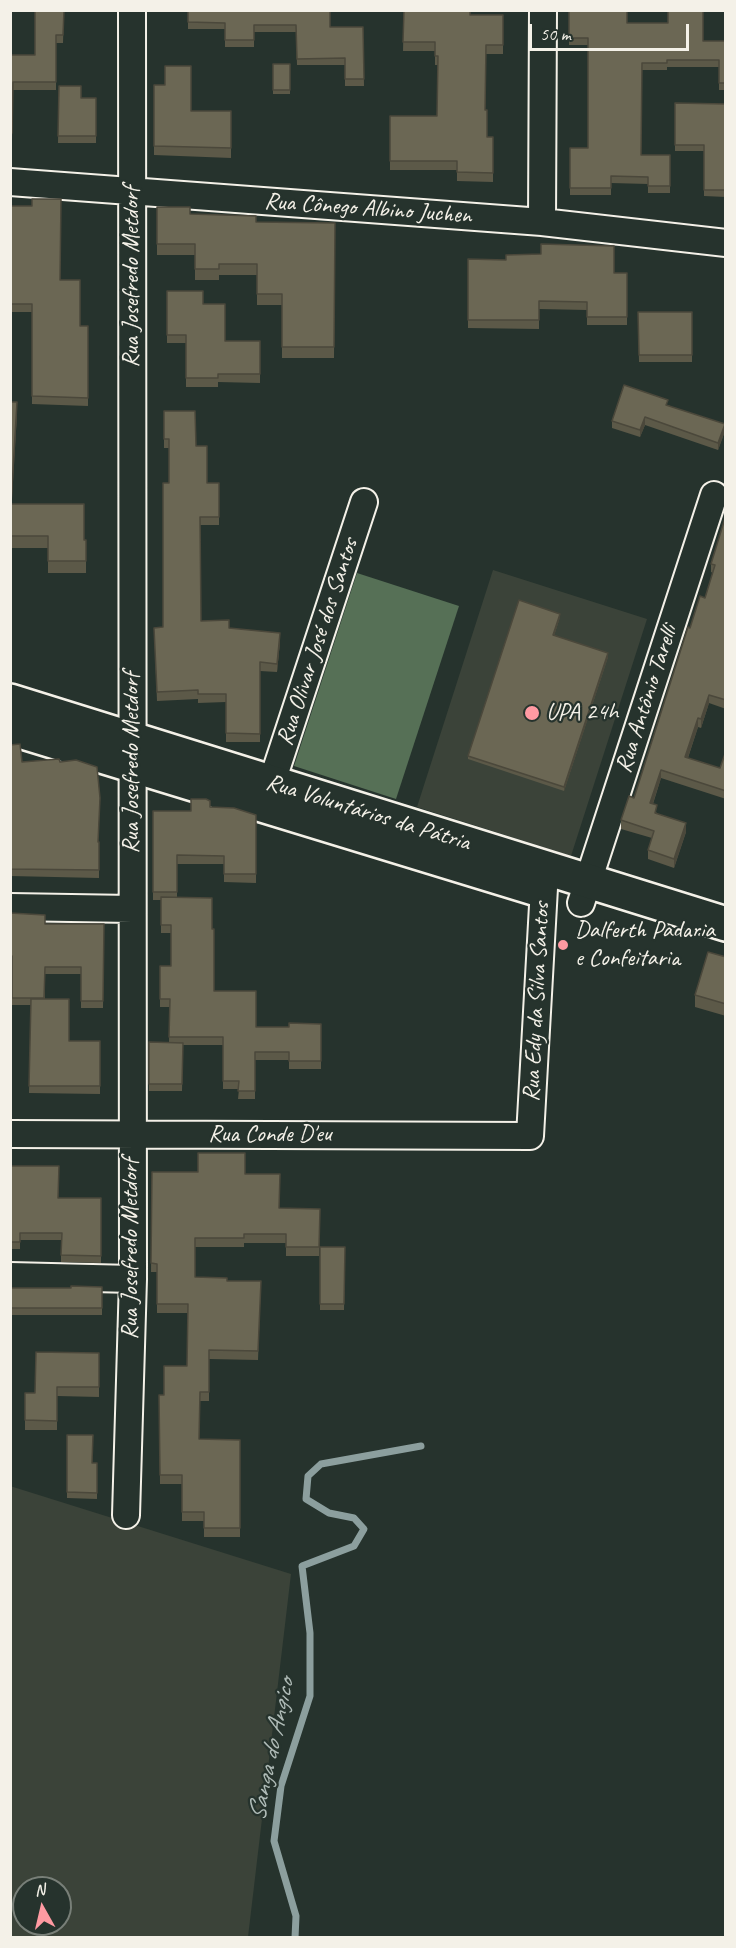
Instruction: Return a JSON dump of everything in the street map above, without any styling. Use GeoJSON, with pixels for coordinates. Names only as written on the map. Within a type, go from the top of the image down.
{"type":"FeatureCollection","features":[{"type":"Feature","properties":{"kind":"main road","name":"Rua Voluntários da Pátria"},"geometry":{"type":"LineString","coordinates":[[10,701],[132,751],[344,818],[542,875],[726,946]]}},
{"type":"Feature","properties":{"kind":"main road","name":"Rua Voluntários da Pátria"},"geometry":{"type":"LineString","coordinates":[[10,728],[132,751],[272,782],[344,818],[458,866],[484,865],[514,875],[542,875]]}},
{"type":"Feature","properties":{"kind":"main road","name":"Rua Voluntários da Pátria"},"geometry":{"type":"LineString","coordinates":[[584,892],[726,924]]}},
{"type":"Feature","properties":{"kind":"street","name":"Rua Josefredo Metdorf"},"geometry":{"type":"LineString","coordinates":[[126,1515],[133,1279],[132,10]]}},
{"type":"Feature","properties":{"kind":"street"},"geometry":{"type":"LineString","coordinates":[[542,222],[543,10]]}},
{"type":"Feature","properties":{"kind":"street","name":"Rua Cônego Albino Juchen"},"geometry":{"type":"LineString","coordinates":[[10,182],[542,222],[726,243]]}},
{"type":"Feature","properties":{"kind":"street","name":"Rua Antônio Tarelli"},"geometry":{"type":"LineString","coordinates":[[584,892],[714,495]]}},
{"type":"Feature","properties":{"kind":"street","name":"Rua Olivar José dos Santos"},"geometry":{"type":"LineString","coordinates":[[272,782],[364,502]]}},
{"type":"Feature","properties":{"kind":"street","name":"Rua Edy da Silva Santos"},"geometry":{"type":"LineString","coordinates":[[530,1136],[542,875]]}},
{"type":"Feature","properties":{"kind":"street"},"geometry":{"type":"LineString","coordinates":[[10,907],[132,909]]}},
{"type":"Feature","properties":{"kind":"street","name":"Rua Conde D'eu"},"geometry":{"type":"LineString","coordinates":[[10,1134],[530,1136]]}},
{"type":"Feature","properties":{"kind":"street"},"geometry":{"type":"LineString","coordinates":[[10,1276],[133,1279]]}},
{"type":"Feature","properties":{"kind":"shaded area","name":"UPA 24h"},"geometry":{"type":"Polygon","coordinates":[[[493,570],[647,619],[571,856],[417,807],[493,570]]]}},
{"type":"Feature","properties":{"kind":"shaded area"},"geometry":{"type":"Polygon","coordinates":[[[10,1486],[291,1574],[248,1937],[11,1937],[10,1486]]]}},
{"type":"Feature","properties":{"kind":"green space"},"geometry":{"type":"Polygon","coordinates":[[[357,573],[459,606],[396,799],[294,766],[357,573]]]}},
{"type":"Feature","properties":{"kind":"building"},"geometry":{"type":"Polygon","coordinates":[[[35,10],[64,10],[63,35],[56,35],[56,82],[13,82],[12,133],[10,133],[10,55],[35,55],[35,10]]]}},
{"type":"Feature","properties":{"kind":"building"},"geometry":{"type":"Polygon","coordinates":[[[188,10],[330,10],[330,27],[363,27],[364,79],[345,79],[345,58],[297,59],[296,25],[254,25],[254,40],[225,40],[225,23],[188,22],[188,10]]]}},
{"type":"Feature","properties":{"kind":"building"},"geometry":{"type":"Polygon","coordinates":[[[404,10],[470,10],[470,15],[503,15],[503,45],[486,45],[485,110],[487,110],[487,137],[493,137],[493,173],[457,172],[457,161],[390,161],[390,116],[437,116],[438,56],[435,56],[435,42],[403,42],[404,10]]]}},
{"type":"Feature","properties":{"kind":"building"},"geometry":{"type":"Polygon","coordinates":[[[569,10],[627,10],[627,23],[668,23],[668,10],[703,10],[703,41],[726,41],[726,83],[719,83],[719,60],[667,60],[667,63],[642,63],[641,155],[670,155],[670,186],[648,186],[648,177],[611,176],[611,188],[570,188],[570,148],[588,148],[588,38],[569,38],[569,10]]]}},
{"type":"Feature","properties":{"kind":"building"},"geometry":{"type":"Polygon","coordinates":[[[273,64],[290,64],[290,90],[273,90],[273,64]]]}},
{"type":"Feature","properties":{"kind":"building"},"geometry":{"type":"Polygon","coordinates":[[[165,66],[191,66],[191,111],[231,111],[231,148],[154,146],[154,85],[165,85],[165,66]]]}},
{"type":"Feature","properties":{"kind":"building"},"geometry":{"type":"Polygon","coordinates":[[[59,86],[81,86],[81,98],[96,98],[96,136],[58,136],[59,86]]]}},
{"type":"Feature","properties":{"kind":"building"},"geometry":{"type":"Polygon","coordinates":[[[675,103],[726,104],[726,190],[704,190],[704,145],[675,145],[675,103]]]}},
{"type":"Feature","properties":{"kind":"building"},"geometry":{"type":"Polygon","coordinates":[[[32,199],[61,199],[60,280],[80,280],[80,326],[88,326],[88,398],[32,396],[32,304],[10,304],[10,206],[32,206],[32,199]]]}},
{"type":"Feature","properties":{"kind":"building"},"geometry":{"type":"Polygon","coordinates":[[[157,207],[190,207],[190,214],[256,216],[256,222],[335,223],[334,347],[282,347],[282,294],[257,294],[257,264],[219,264],[219,269],[195,269],[195,244],[157,244],[157,207]]]}},
{"type":"Feature","properties":{"kind":"building"},"geometry":{"type":"Polygon","coordinates":[[[541,244],[614,246],[614,273],[627,273],[627,317],[587,317],[587,302],[539,301],[539,320],[468,320],[468,259],[506,260],[506,255],[541,254],[541,244]]]}},
{"type":"Feature","properties":{"kind":"building"},"geometry":{"type":"Polygon","coordinates":[[[167,291],[203,291],[203,304],[225,304],[225,341],[260,341],[260,374],[218,374],[218,378],[186,378],[186,335],[167,335],[167,291]]]}},
{"type":"Feature","properties":{"kind":"building"},"geometry":{"type":"Polygon","coordinates":[[[638,312],[692,312],[692,355],[639,355],[638,312]]]}},
{"type":"Feature","properties":{"kind":"building"},"geometry":{"type":"Polygon","coordinates":[[[624,385],[668,400],[666,405],[725,424],[718,443],[645,417],[640,430],[612,421],[624,385]]]}},
{"type":"Feature","properties":{"kind":"building"},"geometry":{"type":"Polygon","coordinates":[[[10,402],[17,402],[11,504],[84,504],[86,561],[48,561],[48,536],[10,536],[10,402]]]}},
{"type":"Feature","properties":{"kind":"building"},"geometry":{"type":"Polygon","coordinates":[[[164,411],[195,411],[196,446],[207,446],[207,483],[219,483],[219,517],[200,517],[201,621],[229,620],[229,628],[280,633],[277,664],[260,662],[260,734],[226,733],[226,694],[198,694],[198,690],[157,692],[154,628],[163,627],[163,483],[169,483],[169,439],[164,439],[164,411]]]}},
{"type":"Feature","properties":{"kind":"building"},"geometry":{"type":"Polygon","coordinates":[[[726,515],[726,700],[709,695],[701,719],[698,718],[685,757],[720,768],[726,751],[726,791],[661,770],[650,803],[657,805],[655,813],[686,823],[674,859],[648,850],[654,831],[621,820],[629,796],[634,798],[688,627],[690,628],[700,596],[705,598],[715,565],[711,564],[726,515]]]}},
{"type":"Feature","properties":{"kind":"building"},"geometry":{"type":"Polygon","coordinates":[[[519,600],[560,614],[553,635],[608,653],[564,787],[468,756],[519,600]]]}},
{"type":"Feature","properties":{"kind":"building"},"geometry":{"type":"Polygon","coordinates":[[[20,744],[22,762],[76,760],[97,767],[100,798],[99,870],[10,869],[10,745],[20,744]]]}},
{"type":"Feature","properties":{"kind":"building"},"geometry":{"type":"Polygon","coordinates":[[[191,799],[206,799],[210,801],[210,807],[234,808],[256,815],[256,874],[224,874],[224,856],[177,855],[177,892],[153,892],[153,811],[191,811],[191,799]]]}},
{"type":"Feature","properties":{"kind":"building"},"geometry":{"type":"Polygon","coordinates":[[[161,897],[212,898],[214,991],[256,991],[256,1027],[289,1027],[289,1023],[321,1024],[321,1061],[289,1061],[289,1052],[255,1052],[255,1091],[238,1091],[239,1081],[223,1081],[223,1037],[169,1037],[170,999],[160,999],[160,966],[171,966],[171,925],[161,925],[161,897]]]}},
{"type":"Feature","properties":{"kind":"building"},"geometry":{"type":"Polygon","coordinates":[[[10,913],[45,915],[45,924],[104,924],[103,1001],[81,1001],[81,967],[45,967],[44,998],[12,998],[10,913]]]}},
{"type":"Feature","properties":{"kind":"building"},"geometry":{"type":"Polygon","coordinates":[[[708,952],[726,957],[726,1004],[695,995],[708,952]]]}},
{"type":"Feature","properties":{"kind":"building"},"geometry":{"type":"Polygon","coordinates":[[[31,999],[69,999],[69,1041],[100,1041],[100,1086],[29,1086],[31,999]]]}},
{"type":"Feature","properties":{"kind":"building"},"geometry":{"type":"Polygon","coordinates":[[[149,1042],[183,1043],[182,1084],[149,1084],[149,1042]]]}},
{"type":"Feature","properties":{"kind":"building"},"geometry":{"type":"Polygon","coordinates":[[[198,1153],[245,1153],[245,1174],[280,1174],[279,1208],[320,1209],[319,1247],[286,1247],[286,1234],[244,1234],[244,1238],[195,1238],[195,1277],[227,1278],[227,1281],[261,1281],[258,1351],[209,1350],[209,1392],[200,1392],[199,1439],[240,1440],[240,1528],[204,1528],[204,1512],[182,1512],[182,1475],[160,1475],[159,1395],[164,1395],[164,1366],[187,1366],[188,1304],[157,1304],[157,1264],[151,1263],[152,1172],[198,1172],[198,1153]]]}},
{"type":"Feature","properties":{"kind":"building"},"geometry":{"type":"Polygon","coordinates":[[[10,1166],[59,1166],[58,1198],[101,1198],[101,1256],[61,1255],[62,1233],[20,1233],[20,1242],[10,1242],[10,1166]]]}},
{"type":"Feature","properties":{"kind":"building"},"geometry":{"type":"Polygon","coordinates":[[[320,1247],[345,1247],[344,1304],[320,1304],[320,1247]]]}},
{"type":"Feature","properties":{"kind":"building"},"geometry":{"type":"Polygon","coordinates":[[[71,1286],[102,1287],[102,1308],[10,1308],[10,1288],[71,1288],[71,1286]]]}},
{"type":"Feature","properties":{"kind":"building"},"geometry":{"type":"Polygon","coordinates":[[[36,1352],[99,1353],[99,1387],[57,1387],[57,1421],[25,1420],[25,1393],[35,1393],[36,1352]]]}},
{"type":"Feature","properties":{"kind":"building"},"geometry":{"type":"Polygon","coordinates":[[[67,1435],[93,1435],[92,1463],[97,1463],[97,1493],[67,1492],[67,1435]]]}},
{"type":"Feature","properties":{"kind":"waterway","name":"Sanga do Angico"},"geometry":{"type":"LineString","coordinates":[[295,1938],[296,1916],[274,1841],[281,1786],[310,1696],[310,1633],[302,1566],[354,1546],[364,1529],[354,1518],[329,1513],[306,1499],[308,1476],[321,1464],[421,1446]]}},
{"type":"Feature","properties":{"kind":"place","name":"UPA 24h"},"geometry":{"type":"Point","coordinates":[532,713]}},
{"type":"Feature","properties":{"kind":"place","name":"Dalferth Padaria e Confeitaria"},"geometry":{"type":"Point","coordinates":[563,945]}}]}
